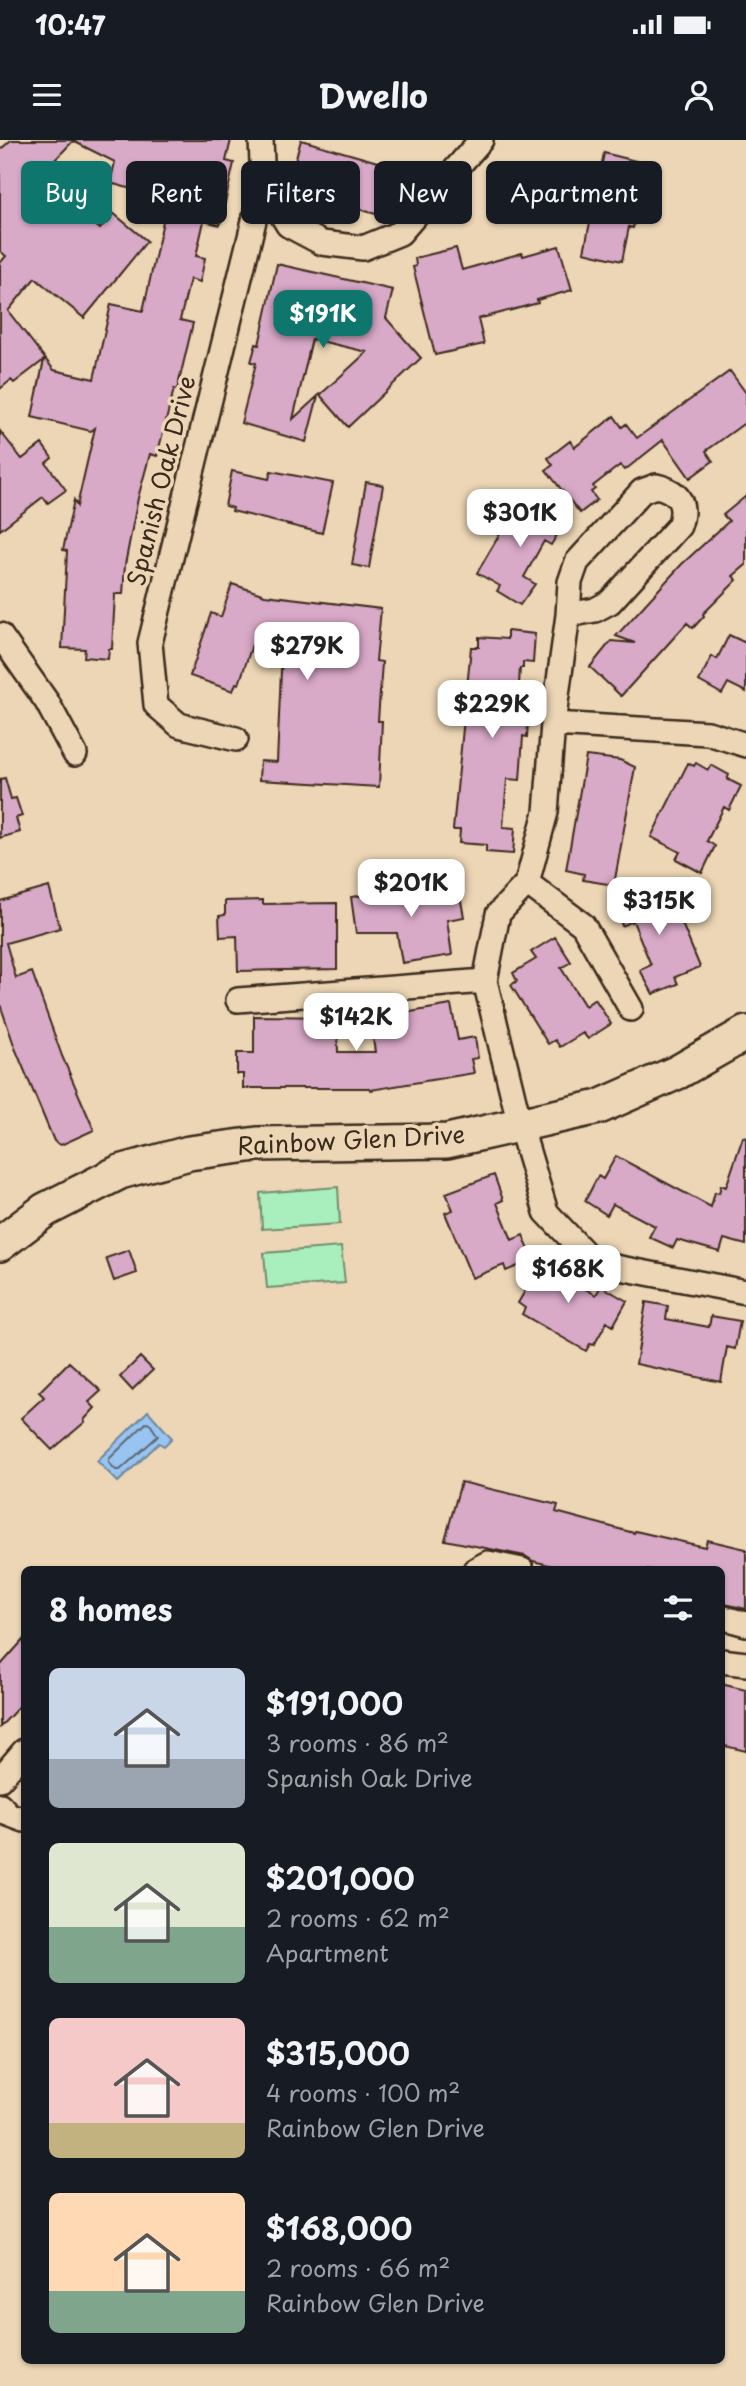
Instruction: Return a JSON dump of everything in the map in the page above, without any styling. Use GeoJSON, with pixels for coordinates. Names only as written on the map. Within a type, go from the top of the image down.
{"type":"FeatureCollection","features":[{"type":"Feature","properties":{"kind":"street"},"geometry":{"type":"LineString","coordinates":[[261,140],[262,161]]}},
{"type":"Feature","properties":{"kind":"street"},"geometry":{"type":"LineString","coordinates":[[287,224],[322,243],[363,248],[400,233],[481,140]]}},
{"type":"Feature","properties":{"kind":"street","name":"Spanish Oak Drive"},"geometry":{"type":"LineString","coordinates":[[236,739],[179,725],[156,705],[149,643],[253,224]]}},
{"type":"Feature","properties":{"kind":"street"},"geometry":{"type":"LineString","coordinates":[[568,615],[595,610],[610,602],[679,526],[684,513],[680,499],[670,489],[656,486],[642,491],[577,562],[570,582],[553,724],[546,812],[527,883],[498,914],[485,981],[520,1125],[546,1212],[594,1263],[746,1292]]}},
{"type":"Feature","properties":{"kind":"street"},"geometry":{"type":"LineString","coordinates":[[0,635],[47,702],[75,754]]}},
{"type":"Feature","properties":{"kind":"street"},"geometry":{"type":"LineString","coordinates":[[553,724],[708,733],[746,745]]}},
{"type":"Feature","properties":{"kind":"street"},"geometry":{"type":"LineString","coordinates":[[527,883],[583,925],[631,1009]]}},
{"type":"Feature","properties":{"kind":"street"},"geometry":{"type":"LineString","coordinates":[[238,1000],[485,981]]}},
{"type":"Feature","properties":{"kind":"street","name":"Rainbow Glen Drive"},"geometry":{"type":"LineString","coordinates":[[0,1244],[45,1210],[120,1172],[189,1153],[257,1144],[447,1141],[520,1125],[599,1107],[678,1072],[746,1033]]}},
{"type":"Feature","properties":{"kind":"street"},"geometry":{"type":"LineString","coordinates":[[482,1566],[488,1563],[503,1566]]}},
{"type":"Feature","properties":{"kind":"street"},"geometry":{"type":"LineString","coordinates":[[725,1618],[746,1624]]}},
{"type":"Feature","properties":{"kind":"street"},"geometry":{"type":"LineString","coordinates":[[725,1661],[746,1664]]}},
{"type":"Feature","properties":{"kind":"street"},"geometry":{"type":"LineString","coordinates":[[0,1779],[21,1754]]}},
{"type":"Feature","properties":{"kind":"street"},"geometry":{"type":"LineString","coordinates":[[0,1805],[8,1814],[21,1819]]}},
{"type":"Feature","properties":{"kind":"green space"},"geometry":{"type":"Polygon","coordinates":[[[338,1187],[340,1224],[262,1229],[260,1193],[338,1187]]]}},
{"type":"Feature","properties":{"kind":"green space"},"geometry":{"type":"Polygon","coordinates":[[[341,1247],[345,1283],[267,1288],[264,1253],[341,1247]]]}},
{"type":"Feature","properties":{"kind":"water"},"geometry":{"type":"Polygon","coordinates":[[[148,1411],[172,1438],[164,1446],[159,1443],[118,1482],[97,1461],[148,1411]]]}},
{"type":"Feature","properties":{"kind":"building"},"geometry":{"type":"Polygon","coordinates":[[[11,140],[231,140],[226,161],[126,161],[126,187],[112,184],[115,162],[73,141],[54,161],[21,161],[21,224],[94,224],[100,229],[104,224],[112,224],[113,213],[147,241],[84,318],[35,278],[8,311],[54,370],[94,379],[111,304],[143,311],[162,224],[203,224],[196,256],[205,258],[200,282],[190,279],[180,320],[193,323],[157,456],[150,454],[138,498],[125,565],[123,594],[115,594],[112,649],[109,649],[108,659],[84,657],[85,649],[62,648],[67,551],[63,550],[74,500],[77,506],[95,428],[91,431],[32,417],[44,360],[14,383],[11,380],[0,389],[0,263],[6,256],[0,251],[0,150],[11,140]]]}},
{"type":"Feature","properties":{"kind":"building"},"geometry":{"type":"Polygon","coordinates":[[[301,140],[374,161],[374,214],[360,209],[360,161],[295,161],[301,140]]]}},
{"type":"Feature","properties":{"kind":"building"},"geometry":{"type":"Polygon","coordinates":[[[604,153],[636,161],[602,161],[604,153]]]}},
{"type":"Feature","properties":{"kind":"building"},"geometry":{"type":"Polygon","coordinates":[[[227,161],[234,163],[227,194],[227,161]]]}},
{"type":"Feature","properties":{"kind":"building"},"geometry":{"type":"Polygon","coordinates":[[[590,224],[634,224],[633,228],[629,227],[622,261],[584,252],[590,224]]]}},
{"type":"Feature","properties":{"kind":"building"},"geometry":{"type":"Polygon","coordinates":[[[559,246],[572,290],[537,300],[538,303],[478,319],[484,344],[435,355],[413,267],[416,266],[415,258],[456,248],[462,270],[559,246]]]}},
{"type":"Feature","properties":{"kind":"building"},"geometry":{"type":"Polygon","coordinates":[[[277,264],[393,290],[386,318],[421,358],[348,427],[320,395],[367,352],[312,339],[293,419],[318,396],[306,442],[241,423],[256,363],[251,362],[256,344],[259,345],[277,264]]]}},
{"type":"Feature","properties":{"kind":"building"},"geometry":{"type":"Polygon","coordinates":[[[730,371],[746,393],[746,422],[706,451],[713,461],[690,478],[663,440],[625,470],[620,465],[593,486],[595,489],[591,492],[597,500],[580,513],[546,470],[553,465],[548,458],[570,441],[575,447],[614,416],[622,427],[626,424],[637,438],[730,371]]]}},
{"type":"Feature","properties":{"kind":"building"},"geometry":{"type":"Polygon","coordinates":[[[0,431],[22,459],[42,444],[52,458],[46,463],[66,490],[48,503],[43,497],[0,530],[0,431]]]}},
{"type":"Feature","properties":{"kind":"building"},"geometry":{"type":"Polygon","coordinates":[[[232,471],[269,479],[271,471],[333,483],[322,533],[232,511],[233,508],[225,506],[232,471]]]}},
{"type":"Feature","properties":{"kind":"building"},"geometry":{"type":"Polygon","coordinates":[[[366,482],[383,485],[369,568],[352,565],[366,482]]]}},
{"type":"Feature","properties":{"kind":"building"},"geometry":{"type":"Polygon","coordinates":[[[746,496],[746,565],[733,576],[737,580],[693,628],[687,623],[621,696],[590,667],[611,641],[635,643],[616,636],[682,564],[729,521],[723,515],[746,496]]]}},
{"type":"Feature","properties":{"kind":"building"},"geometry":{"type":"Polygon","coordinates":[[[521,498],[533,506],[536,502],[566,520],[551,545],[544,541],[524,577],[535,584],[520,605],[497,591],[500,586],[477,573],[521,498]]]}},
{"type":"Feature","properties":{"kind":"building"},"geometry":{"type":"Polygon","coordinates":[[[232,584],[265,595],[381,609],[376,661],[382,662],[378,721],[382,721],[379,787],[259,780],[260,761],[277,762],[282,648],[252,645],[239,684],[236,683],[233,691],[190,676],[211,613],[221,617],[232,584]]]}},
{"type":"Feature","properties":{"kind":"building"},"geometry":{"type":"Polygon","coordinates":[[[507,631],[535,634],[533,663],[523,662],[523,668],[520,668],[519,706],[529,707],[527,737],[523,736],[520,780],[507,779],[503,827],[515,828],[513,854],[486,852],[486,845],[459,843],[460,830],[453,830],[471,647],[479,647],[479,637],[507,639],[507,631]]]}},
{"type":"Feature","properties":{"kind":"building"},"geometry":{"type":"Polygon","coordinates":[[[729,635],[746,643],[746,692],[728,683],[722,694],[699,681],[712,656],[717,659],[729,635]]]}},
{"type":"Feature","properties":{"kind":"building"},"geometry":{"type":"Polygon","coordinates":[[[586,756],[620,760],[635,767],[614,885],[583,880],[584,874],[566,870],[586,756]]]}},
{"type":"Feature","properties":{"kind":"building"},"geometry":{"type":"Polygon","coordinates":[[[688,763],[694,766],[696,763],[708,770],[711,765],[729,775],[727,779],[741,786],[729,810],[724,807],[707,841],[715,846],[702,873],[676,859],[680,852],[651,837],[688,763]]]}},
{"type":"Feature","properties":{"kind":"building"},"geometry":{"type":"Polygon","coordinates":[[[5,778],[11,799],[16,798],[22,816],[16,818],[20,832],[0,838],[0,779],[5,778]]]}},
{"type":"Feature","properties":{"kind":"building"},"geometry":{"type":"Polygon","coordinates":[[[452,882],[454,897],[460,896],[464,917],[447,920],[452,955],[402,963],[397,933],[356,933],[351,897],[452,882]]]}},
{"type":"Feature","properties":{"kind":"building"},"geometry":{"type":"Polygon","coordinates":[[[666,885],[700,967],[675,977],[678,984],[653,994],[640,970],[651,965],[633,921],[622,926],[615,905],[619,899],[639,891],[641,895],[666,885]]]}},
{"type":"Feature","properties":{"kind":"building"},"geometry":{"type":"Polygon","coordinates":[[[49,887],[60,928],[6,943],[16,978],[32,972],[62,1056],[94,1130],[61,1145],[54,1141],[15,1048],[0,1004],[0,901],[49,887]]]}},
{"type":"Feature","properties":{"kind":"building"},"geometry":{"type":"Polygon","coordinates":[[[263,900],[263,904],[337,903],[337,969],[238,971],[237,936],[220,937],[219,916],[225,915],[225,901],[263,900]]]}},
{"type":"Feature","properties":{"kind":"building"},"geometry":{"type":"Polygon","coordinates":[[[555,937],[571,962],[561,968],[585,1006],[595,999],[611,1024],[588,1039],[583,1033],[560,1047],[555,1040],[548,1044],[511,985],[517,981],[513,973],[536,959],[531,952],[555,937]]]}},
{"type":"Feature","properties":{"kind":"building"},"geometry":{"type":"Polygon","coordinates":[[[451,1005],[458,1040],[475,1037],[478,1058],[471,1059],[474,1073],[371,1090],[243,1088],[243,1074],[237,1074],[237,1053],[254,1053],[254,1016],[337,1017],[338,1052],[375,1052],[370,1019],[451,1005]]]}},
{"type":"Feature","properties":{"kind":"building"},"geometry":{"type":"Polygon","coordinates":[[[743,1137],[746,1138],[746,1245],[724,1239],[720,1252],[677,1240],[673,1248],[649,1237],[655,1226],[613,1204],[607,1215],[585,1201],[598,1176],[603,1179],[616,1156],[711,1207],[715,1192],[719,1193],[721,1185],[726,1187],[743,1137]]]}},
{"type":"Feature","properties":{"kind":"building"},"geometry":{"type":"Polygon","coordinates":[[[494,1175],[503,1200],[497,1203],[512,1240],[523,1235],[533,1260],[506,1271],[504,1265],[472,1278],[445,1213],[453,1210],[446,1193],[494,1175]]]}},
{"type":"Feature","properties":{"kind":"building"},"geometry":{"type":"Polygon","coordinates":[[[129,1250],[137,1273],[114,1281],[106,1258],[129,1250]]]}},
{"type":"Feature","properties":{"kind":"building"},"geometry":{"type":"Polygon","coordinates":[[[538,1256],[565,1272],[563,1276],[596,1295],[601,1286],[627,1301],[613,1326],[607,1322],[594,1345],[590,1344],[586,1351],[522,1314],[525,1308],[518,1303],[525,1291],[521,1288],[538,1256]]]}},
{"type":"Feature","properties":{"kind":"building"},"geometry":{"type":"Polygon","coordinates":[[[646,1302],[668,1306],[666,1319],[709,1327],[711,1316],[740,1321],[735,1349],[727,1347],[721,1382],[636,1364],[646,1302]]]}},
{"type":"Feature","properties":{"kind":"building"},"geometry":{"type":"Polygon","coordinates":[[[140,1357],[153,1370],[132,1390],[120,1377],[140,1357]]]}},
{"type":"Feature","properties":{"kind":"building"},"geometry":{"type":"Polygon","coordinates":[[[69,1362],[101,1391],[89,1402],[95,1408],[85,1422],[52,1450],[21,1418],[44,1397],[39,1392],[69,1362]]]}},
{"type":"Feature","properties":{"kind":"building"},"geometry":{"type":"Polygon","coordinates":[[[461,1482],[558,1505],[556,1512],[634,1533],[635,1531],[705,1547],[707,1540],[746,1549],[746,1609],[725,1604],[725,1566],[553,1566],[525,1556],[445,1540],[461,1482]]]}},
{"type":"Feature","properties":{"kind":"building"},"geometry":{"type":"Polygon","coordinates":[[[21,1642],[21,1704],[0,1727],[0,1666],[21,1642]]]}},
{"type":"Feature","properties":{"kind":"building"},"geometry":{"type":"Polygon","coordinates":[[[725,1685],[746,1690],[746,1751],[725,1746],[725,1685]]]}}]}
